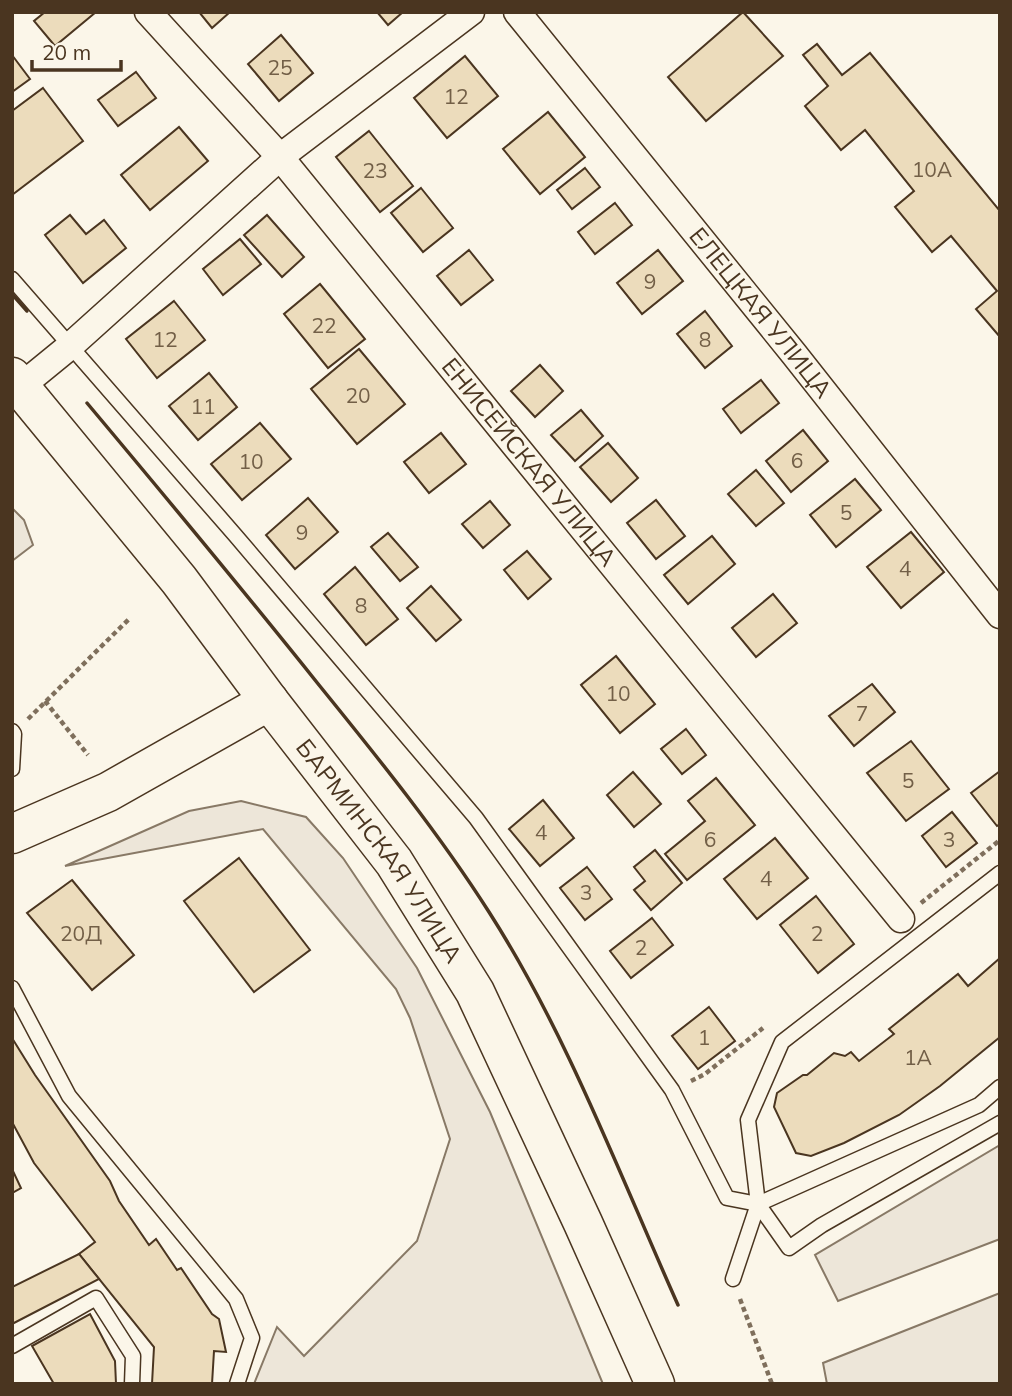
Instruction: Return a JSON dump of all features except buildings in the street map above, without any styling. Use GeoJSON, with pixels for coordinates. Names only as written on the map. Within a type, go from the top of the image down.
{"type":"FeatureCollection","features":[{"type":"Feature","properties":{"kind":"main road","name":"БАРМИНСКАЯ УЛИЦА"},"geometry":{"type":"LineString","coordinates":[[16,382],[178,580],[394,862],[475,992],[583,1223],[654,1384]]}},
{"type":"Feature","properties":{"kind":"main road"},"geometry":{"type":"LineString","coordinates":[[12,834],[108,792],[269,701]]}},
{"type":"Feature","properties":{"kind":"street","name":"ЕНИСЕЙСКАЯ УЛИЦА"},"geometry":{"type":"LineString","coordinates":[[148,12],[280,157],[901,919]]}},
{"type":"Feature","properties":{"kind":"street"},"geometry":{"type":"LineString","coordinates":[[16,382],[69,347],[280,157],[471,12]]}},
{"type":"Feature","properties":{"kind":"street","name":"ЕЛЕЦКАЯ УЛИЦА"},"geometry":{"type":"LineString","coordinates":[[517,12],[777,333],[1000,615]]}},
{"type":"Feature","properties":{"kind":"lane"},"geometry":{"type":"LineString","coordinates":[[12,279],[476,818],[672,1090],[727,1198],[758,1204],[979,1105],[1000,1087]]}},
{"type":"Feature","properties":{"kind":"lane"},"geometry":{"type":"LineString","coordinates":[[12,769],[13,734]]}},
{"type":"Feature","properties":{"kind":"lane"},"geometry":{"type":"LineString","coordinates":[[733,1279],[758,1204],[748,1120],[782,1042],[1000,873]]}},
{"type":"Feature","properties":{"kind":"lane"},"geometry":{"type":"LineString","coordinates":[[12,988],[69,1096],[236,1298],[253,1338],[237,1384]]}},
{"type":"Feature","properties":{"kind":"lane"},"geometry":{"type":"LineString","coordinates":[[758,1204],[789,1248],[822,1225],[1000,1124]]}},
{"type":"Feature","properties":{"kind":"lane"},"geometry":{"type":"LineString","coordinates":[[12,1346],[96,1298],[133,1356],[132,1384]]}},
{"type":"Feature","properties":{"kind":"path"},"geometry":{"type":"LineString","coordinates":[[13,734],[129,619]]}},
{"type":"Feature","properties":{"kind":"path"},"geometry":{"type":"LineString","coordinates":[[45,701],[88,755]]}},
{"type":"Feature","properties":{"kind":"path"},"geometry":{"type":"LineString","coordinates":[[733,1279],[772,1384]]}},
{"type":"Feature","properties":{"kind":"shaded area"},"geometry":{"type":"Polygon","coordinates":[[[12,508],[24,520],[33,545],[12,561],[12,508]]]}},
{"type":"Feature","properties":{"kind":"shaded area"},"geometry":{"type":"Polygon","coordinates":[[[241,801],[306,817],[343,858],[417,968],[490,1112],[603,1384],[254,1384],[277,1327],[304,1356],[417,1241],[450,1139],[410,1018],[396,989],[263,829],[65,866],[189,811],[241,801]]]}},
{"type":"Feature","properties":{"kind":"shaded area"},"geometry":{"type":"Polygon","coordinates":[[[1000,1145],[1000,1239],[838,1301],[815,1255],[1000,1145]]]}},
{"type":"Feature","properties":{"kind":"shaded area"},"geometry":{"type":"Polygon","coordinates":[[[1000,1293],[1000,1384],[827,1384],[823,1363],[1000,1293]]]}},
{"type":"Feature","properties":{"kind":"wall"},"geometry":{"type":"LineString","coordinates":[[12,294],[27,311]]}},
{"type":"Feature","properties":{"kind":"wall"},"geometry":{"type":"LineString","coordinates":[[87,403],[386,768],[489,912],[517,958],[568,1055],[678,1305]]}}]}
